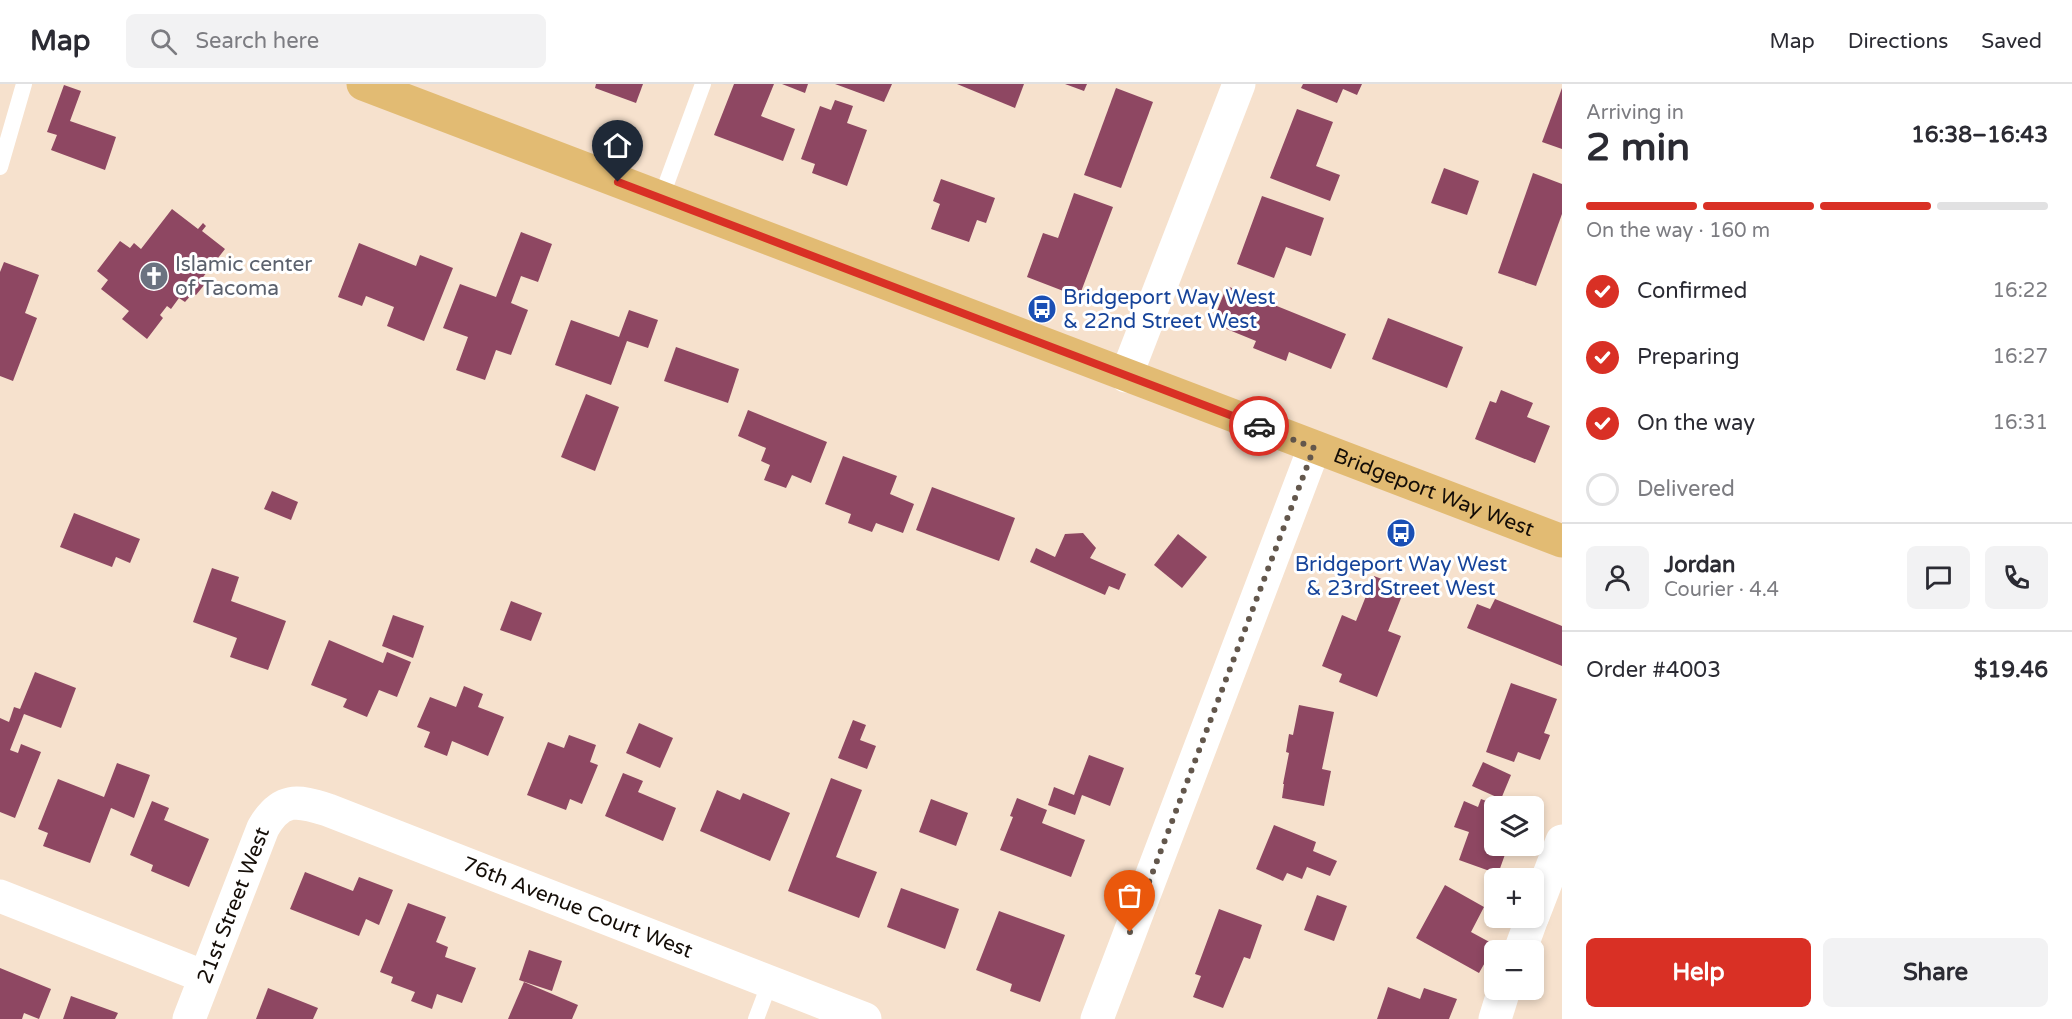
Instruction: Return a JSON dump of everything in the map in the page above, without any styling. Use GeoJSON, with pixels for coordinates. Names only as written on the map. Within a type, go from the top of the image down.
{"type":"FeatureCollection","features":[{"type":"Feature","properties":{"kind":"main road","name":"Bridgeport Way West"},"geometry":{"type":"LineString","coordinates":[[363,84],[1314,448],[1561,538]]}},
{"type":"Feature","properties":{"kind":"street"},"geometry":{"type":"LineString","coordinates":[[1126,376],[1239,84]]}},
{"type":"Feature","properties":{"kind":"street"},"geometry":{"type":"LineString","coordinates":[[1097,1019],[1314,448]]}},
{"type":"Feature","properties":{"kind":"street","name":"21st Street West"},"geometry":{"type":"LineString","coordinates":[[189,1019],[263,828],[276,809],[288,803]]}},
{"type":"Feature","properties":{"kind":"street","name":"76th Avenue Court West"},"geometry":{"type":"LineString","coordinates":[[288,803],[310,804],[328,810],[865,1019]]}},
{"type":"Feature","properties":{"kind":"street"},"geometry":{"type":"LineString","coordinates":[[1544,888],[1562,841]]}},
{"type":"Feature","properties":{"kind":"street"},"geometry":{"type":"LineString","coordinates":[[0,896],[206,977]]}},
{"type":"Feature","properties":{"kind":"street"},"geometry":{"type":"LineString","coordinates":[[1495,1019],[1501,1000]]}},
{"type":"Feature","properties":{"kind":"lane"},"geometry":{"type":"LineString","coordinates":[[0,167],[24,84]]}},
{"type":"Feature","properties":{"kind":"lane"},"geometry":{"type":"LineString","coordinates":[[661,198],[703,84]]}},
{"type":"Feature","properties":{"kind":"lane"},"geometry":{"type":"LineString","coordinates":[[756,1019],[770,982]]}},
{"type":"Feature","properties":{"kind":"building"},"geometry":{"type":"Polygon","coordinates":[[[596,84],[643,84],[636,103],[595,88],[596,84]]]}},
{"type":"Feature","properties":{"kind":"building"},"geometry":{"type":"Polygon","coordinates":[[[734,84],[774,84],[761,116],[795,129],[783,161],[714,135],[734,84]]]}},
{"type":"Feature","properties":{"kind":"building"},"geometry":{"type":"Polygon","coordinates":[[[782,84],[808,84],[805,93],[782,84]]]}},
{"type":"Feature","properties":{"kind":"building"},"geometry":{"type":"Polygon","coordinates":[[[835,84],[892,84],[884,102],[835,84]]]}},
{"type":"Feature","properties":{"kind":"building"},"geometry":{"type":"Polygon","coordinates":[[[957,84],[1024,84],[1015,108],[957,84]]]}},
{"type":"Feature","properties":{"kind":"building"},"geometry":{"type":"Polygon","coordinates":[[[1065,84],[1087,84],[1084,91],[1065,84]]]}},
{"type":"Feature","properties":{"kind":"building"},"geometry":{"type":"Polygon","coordinates":[[[1303,84],[1362,84],[1357,95],[1343,89],[1337,103],[1301,88],[1303,84]]]}},
{"type":"Feature","properties":{"kind":"building"},"geometry":{"type":"Polygon","coordinates":[[[64,85],[81,91],[70,121],[116,137],[105,170],[51,150],[57,135],[47,132],[64,85]]]}},
{"type":"Feature","properties":{"kind":"building"},"geometry":{"type":"Polygon","coordinates":[[[1116,88],[1153,102],[1121,188],[1084,175],[1116,88]]]}},
{"type":"Feature","properties":{"kind":"building"},"geometry":{"type":"Polygon","coordinates":[[[1562,88],[1562,149],[1542,142],[1562,88]]]}},
{"type":"Feature","properties":{"kind":"building"},"geometry":{"type":"Polygon","coordinates":[[[835,100],[853,106],[847,123],[867,130],[847,186],[812,173],[815,164],[801,159],[820,106],[831,110],[835,100]]]}},
{"type":"Feature","properties":{"kind":"building"},"geometry":{"type":"Polygon","coordinates":[[[1297,109],[1333,122],[1316,166],[1340,175],[1330,201],[1270,178],[1297,109]]]}},
{"type":"Feature","properties":{"kind":"building"},"geometry":{"type":"Polygon","coordinates":[[[1444,168],[1479,181],[1467,215],[1431,203],[1444,168]]]}},
{"type":"Feature","properties":{"kind":"building"},"geometry":{"type":"Polygon","coordinates":[[[1533,173],[1562,184],[1562,214],[1536,286],[1498,273],[1533,173]]]}},
{"type":"Feature","properties":{"kind":"building"},"geometry":{"type":"Polygon","coordinates":[[[941,179],[995,198],[986,223],[977,220],[969,242],[931,229],[940,204],[933,201],[941,179]]]}},
{"type":"Feature","properties":{"kind":"building"},"geometry":{"type":"Polygon","coordinates":[[[1074,193],[1113,207],[1079,297],[1027,277],[1043,233],[1058,238],[1074,193]]]}},
{"type":"Feature","properties":{"kind":"building"},"geometry":{"type":"Polygon","coordinates":[[[1262,196],[1324,218],[1311,256],[1286,247],[1274,278],[1237,264],[1262,196]]]}},
{"type":"Feature","properties":{"kind":"building","name":"Islamic center of Tacoma"},"geometry":{"type":"Polygon","coordinates":[[[172,209],[198,229],[203,223],[206,226],[202,231],[225,249],[200,281],[205,284],[196,295],[193,293],[185,302],[179,298],[171,309],[167,306],[160,315],[163,318],[147,339],[122,319],[129,311],[101,289],[108,280],[97,271],[120,241],[130,248],[134,243],[141,249],[172,209]]]}},
{"type":"Feature","properties":{"kind":"building"},"geometry":{"type":"Polygon","coordinates":[[[521,232],[552,244],[538,282],[521,276],[511,303],[528,310],[511,355],[496,350],[485,380],[456,370],[468,337],[443,328],[460,284],[496,297],[521,232]]]}},
{"type":"Feature","properties":{"kind":"building"},"geometry":{"type":"Polygon","coordinates":[[[359,243],[416,266],[420,255],[453,268],[424,341],[387,326],[394,307],[366,296],[362,306],[338,297],[359,243]]]}},
{"type":"Feature","properties":{"kind":"building"},"geometry":{"type":"Polygon","coordinates":[[[4,262],[39,275],[25,313],[37,318],[13,381],[0,376],[0,272],[4,262]]]}},
{"type":"Feature","properties":{"kind":"building"},"geometry":{"type":"Polygon","coordinates":[[[1227,286],[1346,334],[1331,369],[1289,352],[1286,361],[1253,348],[1256,341],[1212,323],[1227,286]]]}},
{"type":"Feature","properties":{"kind":"building"},"geometry":{"type":"Polygon","coordinates":[[[629,310],[658,320],[648,348],[627,341],[611,385],[555,365],[571,320],[619,337],[629,310]]]}},
{"type":"Feature","properties":{"kind":"building"},"geometry":{"type":"Polygon","coordinates":[[[1388,318],[1463,347],[1447,388],[1372,359],[1388,318]]]}},
{"type":"Feature","properties":{"kind":"building"},"geometry":{"type":"Polygon","coordinates":[[[676,347],[739,369],[728,403],[664,381],[676,347]]]}},
{"type":"Feature","properties":{"kind":"building"},"geometry":{"type":"Polygon","coordinates":[[[1501,390],[1533,403],[1527,417],[1550,426],[1535,463],[1475,439],[1490,401],[1496,403],[1501,390]]]}},
{"type":"Feature","properties":{"kind":"building"},"geometry":{"type":"Polygon","coordinates":[[[586,394],[619,407],[595,471],[561,457],[586,394]]]}},
{"type":"Feature","properties":{"kind":"building"},"geometry":{"type":"Polygon","coordinates":[[[748,410],[827,442],[811,483],[792,475],[786,488],[764,480],[770,465],[761,461],[766,448],[738,436],[748,410]]]}},
{"type":"Feature","properties":{"kind":"building"},"geometry":{"type":"Polygon","coordinates":[[[843,456],[897,476],[890,494],[914,504],[903,533],[876,523],[872,532],[848,523],[851,514],[825,504],[843,456]]]}},
{"type":"Feature","properties":{"kind":"building"},"geometry":{"type":"Polygon","coordinates":[[[932,487],[1015,518],[999,561],[916,530],[932,487]]]}},
{"type":"Feature","properties":{"kind":"building"},"geometry":{"type":"Polygon","coordinates":[[[272,491],[298,502],[291,520],[264,509],[272,491]]]}},
{"type":"Feature","properties":{"kind":"building"},"geometry":{"type":"Polygon","coordinates":[[[74,513],[140,539],[130,563],[116,557],[112,567],[60,547],[74,513]]]}},
{"type":"Feature","properties":{"kind":"building"},"geometry":{"type":"Polygon","coordinates":[[[1083,533],[1096,548],[1090,558],[1126,574],[1119,590],[1109,586],[1105,595],[1030,562],[1036,548],[1055,557],[1065,534],[1083,533]]]}},
{"type":"Feature","properties":{"kind":"building"},"geometry":{"type":"Polygon","coordinates":[[[1178,534],[1207,557],[1182,588],[1154,565],[1178,534]]]}},
{"type":"Feature","properties":{"kind":"building"},"geometry":{"type":"Polygon","coordinates":[[[212,568],[239,577],[231,601],[286,621],[268,670],[230,657],[237,638],[193,622],[212,568]]]}},
{"type":"Feature","properties":{"kind":"building"},"geometry":{"type":"Polygon","coordinates":[[[1374,576],[1405,588],[1388,631],[1401,636],[1377,697],[1339,682],[1342,674],[1322,666],[1342,615],[1356,621],[1374,576]]]}},
{"type":"Feature","properties":{"kind":"building"},"geometry":{"type":"Polygon","coordinates":[[[1495,599],[1562,626],[1562,666],[1467,628],[1477,604],[1490,609],[1495,599]]]}},
{"type":"Feature","properties":{"kind":"building"},"geometry":{"type":"Polygon","coordinates":[[[511,601],[542,613],[531,641],[500,630],[511,601]]]}},
{"type":"Feature","properties":{"kind":"building"},"geometry":{"type":"Polygon","coordinates":[[[393,615],[424,626],[413,658],[382,646],[393,615]]]}},
{"type":"Feature","properties":{"kind":"building"},"geometry":{"type":"Polygon","coordinates":[[[329,640],[383,663],[387,652],[411,662],[397,697],[379,690],[367,717],[343,707],[347,699],[311,685],[329,640]]]}},
{"type":"Feature","properties":{"kind":"building"},"geometry":{"type":"Polygon","coordinates":[[[35,672],[76,688],[61,728],[24,714],[10,750],[18,753],[21,744],[41,752],[15,818],[0,812],[0,718],[9,722],[14,707],[20,709],[35,672]]]}},
{"type":"Feature","properties":{"kind":"building"},"geometry":{"type":"Polygon","coordinates":[[[1511,683],[1557,699],[1544,733],[1550,735],[1540,760],[1518,752],[1514,762],[1486,752],[1511,683]]]}},
{"type":"Feature","properties":{"kind":"building"},"geometry":{"type":"Polygon","coordinates":[[[464,686],[483,694],[478,707],[504,717],[488,756],[452,741],[447,756],[424,747],[430,732],[417,727],[430,697],[456,707],[464,686]]]}},
{"type":"Feature","properties":{"kind":"building"},"geometry":{"type":"Polygon","coordinates":[[[1299,705],[1334,712],[1322,769],[1331,771],[1324,806],[1282,798],[1289,753],[1286,752],[1289,734],[1293,735],[1299,705]]]}},
{"type":"Feature","properties":{"kind":"building"},"geometry":{"type":"Polygon","coordinates":[[[853,720],[866,725],[860,740],[876,746],[867,769],[838,758],[853,720]]]}},
{"type":"Feature","properties":{"kind":"building"},"geometry":{"type":"Polygon","coordinates":[[[639,723],[673,738],[660,768],[626,753],[639,723]]]}},
{"type":"Feature","properties":{"kind":"building"},"geometry":{"type":"Polygon","coordinates":[[[569,735],[596,745],[590,762],[598,765],[582,804],[570,799],[566,810],[527,795],[548,742],[564,748],[569,735]]]}},
{"type":"Feature","properties":{"kind":"building"},"geometry":{"type":"Polygon","coordinates":[[[1089,755],[1124,768],[1110,806],[1082,795],[1075,815],[1048,805],[1054,787],[1074,795],[1089,755]]]}},
{"type":"Feature","properties":{"kind":"building"},"geometry":{"type":"Polygon","coordinates":[[[1483,762],[1511,775],[1502,796],[1494,796],[1472,786],[1483,762]]]}},
{"type":"Feature","properties":{"kind":"building"},"geometry":{"type":"Polygon","coordinates":[[[117,763],[150,775],[134,818],[111,808],[90,863],[43,846],[48,833],[38,829],[58,779],[104,797],[117,763]]]}},
{"type":"Feature","properties":{"kind":"building"},"geometry":{"type":"Polygon","coordinates":[[[623,773],[643,781],[638,792],[676,808],[663,841],[605,816],[623,773]]]}},
{"type":"Feature","properties":{"kind":"building"},"geometry":{"type":"Polygon","coordinates":[[[831,778],[862,790],[836,857],[877,872],[859,918],[788,891],[831,778]]]}},
{"type":"Feature","properties":{"kind":"building"},"geometry":{"type":"Polygon","coordinates":[[[717,790],[740,800],[743,793],[790,813],[770,861],[700,831],[717,790]]]}},
{"type":"Feature","properties":{"kind":"building"},"geometry":{"type":"Polygon","coordinates":[[[1017,798],[1047,810],[1042,823],[1085,840],[1071,877],[1000,850],[1013,817],[1010,816],[1017,798]]]}},
{"type":"Feature","properties":{"kind":"building"},"geometry":{"type":"Polygon","coordinates":[[[931,799],[968,813],[956,846],[919,832],[931,799]]]}},
{"type":"Feature","properties":{"kind":"building"},"geometry":{"type":"Polygon","coordinates":[[[1481,799],[1484,800],[1484,856],[1504,856],[1500,868],[1484,869],[1459,860],[1469,832],[1454,827],[1464,801],[1478,807],[1481,799]]]}},
{"type":"Feature","properties":{"kind":"building"},"geometry":{"type":"Polygon","coordinates":[[[152,801],[169,808],[164,820],[209,839],[189,887],[151,871],[153,865],[130,855],[152,801]]]}},
{"type":"Feature","properties":{"kind":"building"},"geometry":{"type":"Polygon","coordinates":[[[1274,825],[1316,842],[1313,851],[1337,861],[1330,876],[1307,867],[1302,879],[1287,873],[1283,881],[1256,869],[1274,825]]]}},
{"type":"Feature","properties":{"kind":"building"},"geometry":{"type":"Polygon","coordinates":[[[305,872],[353,891],[359,877],[393,890],[379,925],[366,919],[359,936],[290,909],[305,872]]]}},
{"type":"Feature","properties":{"kind":"building"},"geometry":{"type":"Polygon","coordinates":[[[1445,885],[1484,907],[1471,932],[1486,940],[1484,964],[1479,973],[1416,938],[1445,885]]]}},
{"type":"Feature","properties":{"kind":"building"},"geometry":{"type":"Polygon","coordinates":[[[901,888],[959,909],[945,949],[887,927],[901,888]]]}},
{"type":"Feature","properties":{"kind":"building"},"geometry":{"type":"Polygon","coordinates":[[[1317,895],[1347,906],[1334,941],[1304,930],[1317,895]]]}},
{"type":"Feature","properties":{"kind":"building"},"geometry":{"type":"Polygon","coordinates":[[[408,903],[446,917],[436,942],[448,947],[445,957],[476,968],[462,1003],[437,994],[432,1009],[411,1001],[415,992],[391,983],[393,977],[380,972],[408,903]]]}},
{"type":"Feature","properties":{"kind":"building"},"geometry":{"type":"Polygon","coordinates":[[[1219,909],[1262,925],[1250,959],[1244,957],[1223,1008],[1193,997],[1201,976],[1195,974],[1219,909]]]}},
{"type":"Feature","properties":{"kind":"building"},"geometry":{"type":"Polygon","coordinates":[[[999,911],[1065,935],[1040,1002],[1010,991],[1012,984],[976,970],[999,911]]]}},
{"type":"Feature","properties":{"kind":"building"},"geometry":{"type":"Polygon","coordinates":[[[529,950],[562,961],[552,991],[519,980],[529,950]]]}},
{"type":"Feature","properties":{"kind":"building"},"geometry":{"type":"Polygon","coordinates":[[[0,968],[51,989],[39,1019],[24,1013],[22,1019],[0,1019],[0,968]]]}},
{"type":"Feature","properties":{"kind":"building"},"geometry":{"type":"Polygon","coordinates":[[[524,982],[578,1005],[572,1019],[508,1019],[524,982]]]}},
{"type":"Feature","properties":{"kind":"building"},"geometry":{"type":"Polygon","coordinates":[[[1388,987],[1420,999],[1424,988],[1457,999],[1449,1019],[1377,1019],[1388,987]]]}},
{"type":"Feature","properties":{"kind":"building"},"geometry":{"type":"Polygon","coordinates":[[[268,988],[318,1008],[313,1019],[256,1019],[268,988]]]}},
{"type":"Feature","properties":{"kind":"building"},"geometry":{"type":"Polygon","coordinates":[[[71,996],[118,1013],[115,1019],[63,1019],[71,996]]]}},
{"type":"Feature","properties":{"kind":"way so far"},"geometry":{"type":"LineString","coordinates":[[1130,932],[1314,448],[1259,426]]}},
{"type":"Feature","properties":{"kind":"place","name":"Islamic center of Tacoma"},"geometry":{"type":"Point","coordinates":[154,276]}},
{"type":"Feature","properties":{"kind":"place","name":"Bridgeport Way West & 22nd Street West"},"geometry":{"type":"Point","coordinates":[1042,309]}},
{"type":"Feature","properties":{"kind":"place","name":"Bridgeport Way West & 23rd Street West"},"geometry":{"type":"Point","coordinates":[1401,533]}},
{"type":"Feature","properties":{"kind":"route"},"geometry":{"type":"LineString","coordinates":[[618,182],[1259,426]]}}]}
